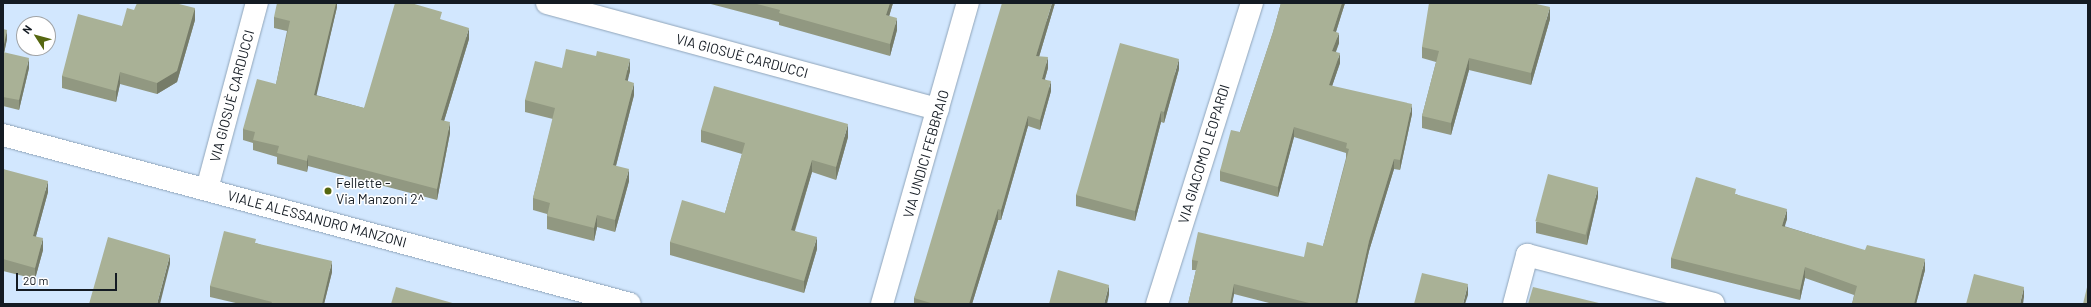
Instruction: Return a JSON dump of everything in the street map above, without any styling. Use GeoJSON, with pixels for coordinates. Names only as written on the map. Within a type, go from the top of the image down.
{"type":"FeatureCollection","features":[{"type":"Feature","properties":{"kind":"street","name":"VIA GIOSUÈ CARDUCCI"},"geometry":{"type":"LineString","coordinates":[[207,189],[257,3]]}},
{"type":"Feature","properties":{"kind":"street","name":"VIA GIOSUÈ CARDUCCI"},"geometry":{"type":"LineString","coordinates":[[546,3],[938,109]]}},
{"type":"Feature","properties":{"kind":"street","name":"VIA UNDICI FEBBRAIO"},"geometry":{"type":"LineString","coordinates":[[882,304],[968,3]]}},
{"type":"Feature","properties":{"kind":"street","name":"VIA GIACOMO LEOPARDI"},"geometry":{"type":"LineString","coordinates":[[1157,304],[1252,3]]}},
{"type":"Feature","properties":{"kind":"street","name":"VIALE ALESSANDRO MANZONI"},"geometry":{"type":"LineString","coordinates":[[3,135],[630,304]]}},
{"type":"Feature","properties":{"kind":"street"},"geometry":{"type":"LineString","coordinates":[[1514,304],[1527,255],[1714,304]]}},
{"type":"Feature","properties":{"kind":"building"},"geometry":{"type":"Polygon","coordinates":[[[137,3],[175,3],[195,8],[177,71],[157,83],[120,72],[116,91],[62,76],[78,14],[122,26],[127,8],[134,10],[137,3]]]}},
{"type":"Feature","properties":{"kind":"building"},"geometry":{"type":"Polygon","coordinates":[[[277,3],[336,3],[314,95],[364,108],[395,3],[411,3],[442,12],[440,19],[469,28],[441,120],[450,122],[437,189],[308,155],[307,161],[277,153],[279,146],[253,140],[255,132],[243,129],[257,79],[276,84],[290,21],[274,17],[277,3]]]}},
{"type":"Feature","properties":{"kind":"building"},"geometry":{"type":"Polygon","coordinates":[[[753,3],[890,3],[886,15],[897,18],[890,44],[779,13],[780,10],[753,3]]]}},
{"type":"Feature","properties":{"kind":"building"},"geometry":{"type":"Polygon","coordinates":[[[1002,3],[1052,3],[1036,56],[1048,57],[1042,79],[1051,81],[1040,120],[1028,116],[1001,210],[998,209],[969,304],[934,304],[914,298],[1002,3]]]}},
{"type":"Feature","properties":{"kind":"building"},"geometry":{"type":"Polygon","coordinates":[[[1281,3],[1342,3],[1333,31],[1339,33],[1332,51],[1340,53],[1329,85],[1412,104],[1400,160],[1394,159],[1369,241],[1355,304],[1313,304],[1234,284],[1230,304],[1188,304],[1198,261],[1192,260],[1198,232],[1304,257],[1307,242],[1323,246],[1349,149],[1346,148],[1347,143],[1294,127],[1278,187],[1220,171],[1231,130],[1240,132],[1281,3]]]}},
{"type":"Feature","properties":{"kind":"building"},"geometry":{"type":"Polygon","coordinates":[[[1429,3],[1532,3],[1550,7],[1531,73],[1469,58],[1451,123],[1422,116],[1439,51],[1422,47],[1429,3]]]}},
{"type":"Feature","properties":{"kind":"building"},"geometry":{"type":"Polygon","coordinates":[[[3,29],[7,30],[3,49],[3,29]]]}},
{"type":"Feature","properties":{"kind":"building"},"geometry":{"type":"Polygon","coordinates":[[[1120,43],[1179,59],[1164,112],[1161,111],[1135,211],[1076,195],[1120,43]]]}},
{"type":"Feature","properties":{"kind":"building"},"geometry":{"type":"Polygon","coordinates":[[[566,49],[596,56],[597,51],[630,59],[625,80],[634,83],[613,165],[629,169],[615,220],[597,215],[594,228],[547,216],[550,203],[533,198],[555,108],[525,100],[535,61],[562,68],[566,49]]]}},
{"type":"Feature","properties":{"kind":"building"},"geometry":{"type":"Polygon","coordinates":[[[3,52],[29,58],[19,100],[3,97],[3,52]]]}},
{"type":"Feature","properties":{"kind":"building"},"geometry":{"type":"Polygon","coordinates":[[[714,86],[848,124],[836,167],[812,160],[791,230],[817,237],[804,281],[670,242],[682,200],[725,213],[745,143],[701,130],[714,86]]]}},
{"type":"Feature","properties":{"kind":"building"},"geometry":{"type":"Polygon","coordinates":[[[3,169],[48,181],[33,236],[43,238],[35,268],[3,259],[3,169]]]}},
{"type":"Feature","properties":{"kind":"building"},"geometry":{"type":"Polygon","coordinates":[[[1548,174],[1598,187],[1586,235],[1535,221],[1548,174]]]}},
{"type":"Feature","properties":{"kind":"building"},"geometry":{"type":"Polygon","coordinates":[[[1696,177],[1736,189],[1735,194],[1787,209],[1782,226],[1865,250],[1867,245],[1925,259],[1914,304],[1852,304],[1857,286],[1805,267],[1800,290],[1671,258],[1696,177]]]}},
{"type":"Feature","properties":{"kind":"building"},"geometry":{"type":"Polygon","coordinates":[[[224,231],[256,239],[255,243],[332,261],[322,304],[271,304],[272,302],[210,286],[224,231]]]}},
{"type":"Feature","properties":{"kind":"building"},"geometry":{"type":"Polygon","coordinates":[[[108,237],[170,255],[157,304],[89,304],[108,237]]]}},
{"type":"Feature","properties":{"kind":"building"},"geometry":{"type":"Polygon","coordinates":[[[1058,270],[1109,285],[1104,304],[1049,304],[1058,270]]]}},
{"type":"Feature","properties":{"kind":"building"},"geometry":{"type":"Polygon","coordinates":[[[1422,273],[1468,284],[1463,304],[1414,304],[1422,273]]]}},
{"type":"Feature","properties":{"kind":"building"},"geometry":{"type":"Polygon","coordinates":[[[1974,274],[2024,287],[2020,304],[1966,304],[1974,274]]]}},
{"type":"Feature","properties":{"kind":"building"},"geometry":{"type":"Polygon","coordinates":[[[2088,283],[2088,304],[2083,304],[2088,283]]]}},
{"type":"Feature","properties":{"kind":"building"},"geometry":{"type":"Polygon","coordinates":[[[396,287],[456,304],[391,304],[396,287]]]}},
{"type":"Feature","properties":{"kind":"building"},"geometry":{"type":"Polygon","coordinates":[[[1533,287],[1603,304],[1528,304],[1533,287]]]}},
{"type":"Feature","properties":{"kind":"place","name":"Fellette - Via Manzoni 2^"},"geometry":{"type":"Point","coordinates":[328,191]}}]}
